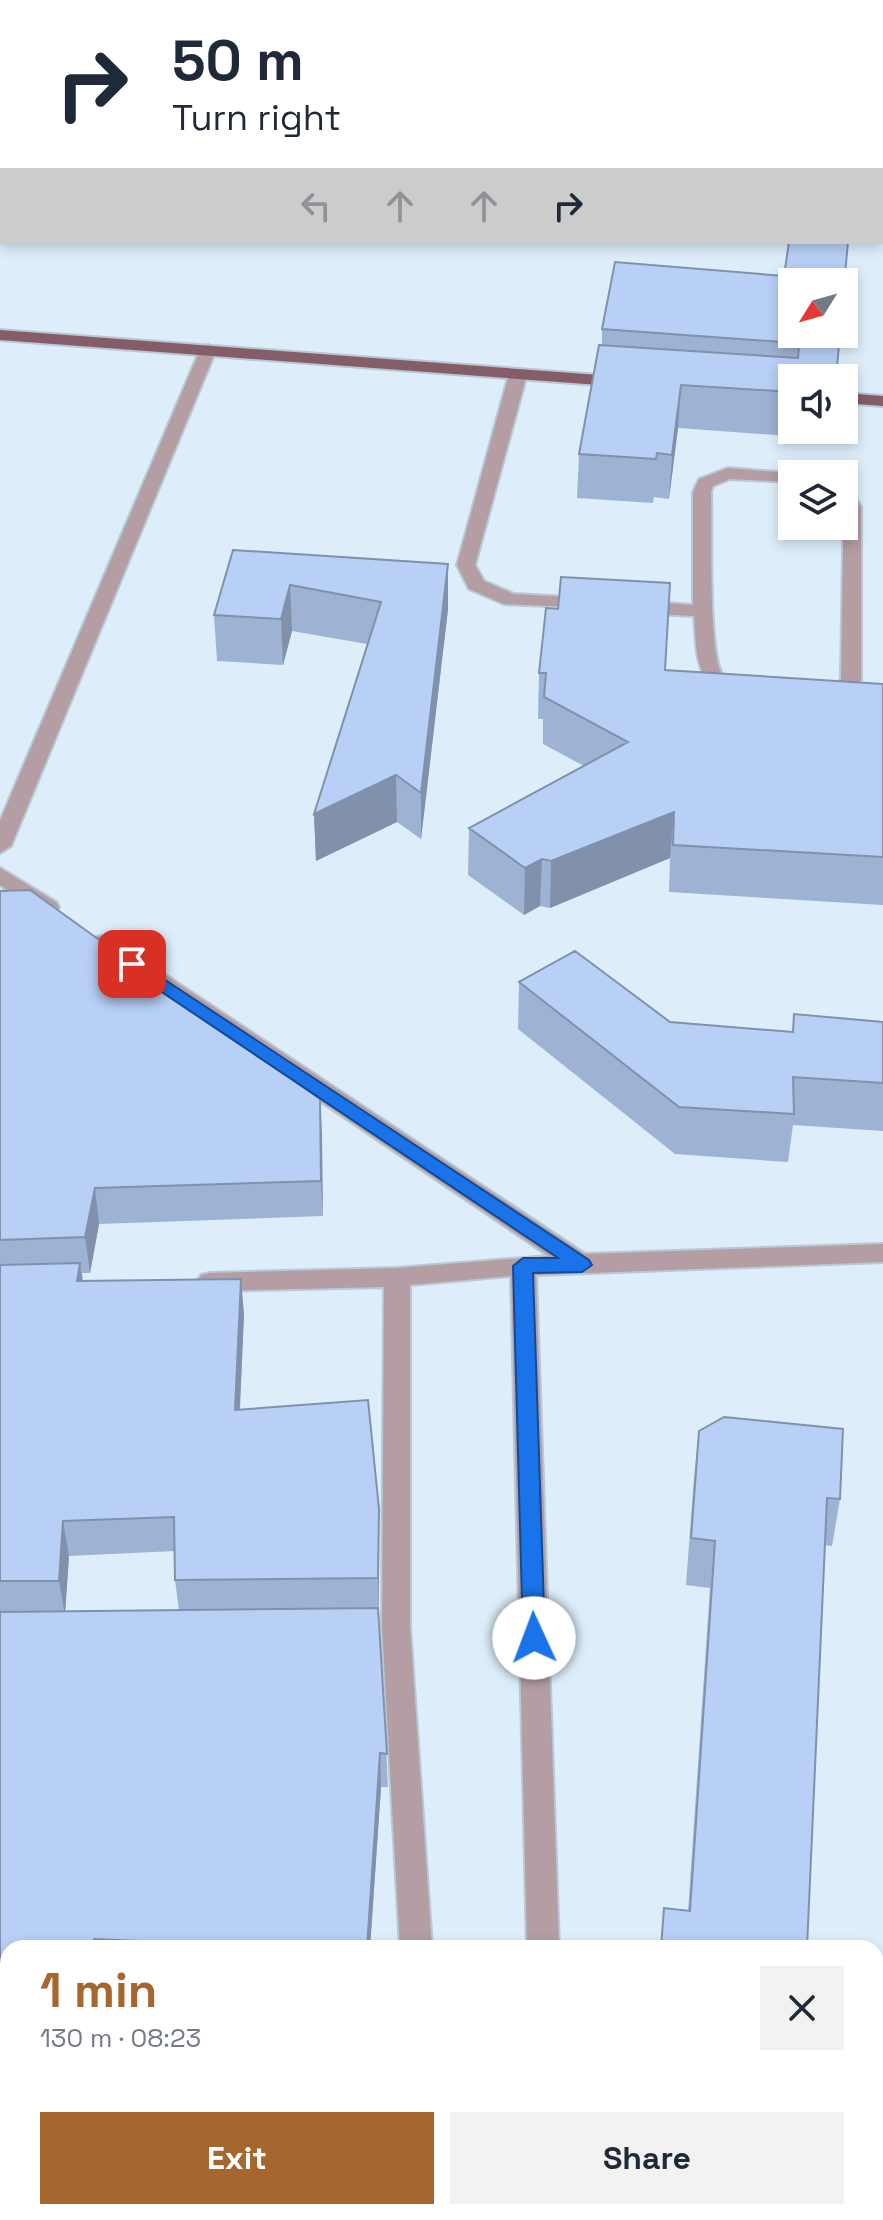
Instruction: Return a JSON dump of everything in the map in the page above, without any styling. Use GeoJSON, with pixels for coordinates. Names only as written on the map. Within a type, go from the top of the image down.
{"type":"FeatureCollection","features":[{"type":"Feature","properties":{"kind":"main road"},"geometry":{"type":"LineString","coordinates":[[0,335],[640,383]]}},
{"type":"Feature","properties":{"kind":"main road"},"geometry":{"type":"LineString","coordinates":[[858,399],[883,401]]}},
{"type":"Feature","properties":{"kind":"street"},"geometry":{"type":"LineString","coordinates":[[0,846],[208,350]]}},
{"type":"Feature","properties":{"kind":"street"},"geometry":{"type":"LineString","coordinates":[[518,374],[466,565],[476,585],[511,600],[703,611]]}},
{"type":"Feature","properties":{"kind":"street"},"geometry":{"type":"LineString","coordinates":[[763,693],[734,692],[718,683],[709,670],[703,611],[702,492],[705,483],[728,473],[778,476]]}},
{"type":"Feature","properties":{"kind":"street"},"geometry":{"type":"LineString","coordinates":[[805,695],[819,696],[842,690],[851,680],[852,540]]}},
{"type":"Feature","properties":{"kind":"street"},"geometry":{"type":"LineString","coordinates":[[0,875],[582,1265]]}},
{"type":"Feature","properties":{"kind":"street"},"geometry":{"type":"LineString","coordinates":[[191,1283],[397,1277],[523,1266],[883,1253]]}},
{"type":"Feature","properties":{"kind":"street"},"geometry":{"type":"LineString","coordinates":[[523,1266],[543,1940]]}},
{"type":"Feature","properties":{"kind":"street"},"geometry":{"type":"LineString","coordinates":[[397,1277],[396,1627],[416,1940]]}},
{"type":"Feature","properties":{"kind":"street"},"geometry":{"type":"LineString","coordinates":[[364,1627],[396,1627]]}},
{"type":"Feature","properties":{"kind":"building"},"geometry":{"type":"Polygon","coordinates":[[[789,244],[848,244],[846,268],[785,268],[789,244]]]}},
{"type":"Feature","properties":{"kind":"building"},"geometry":{"type":"Polygon","coordinates":[[[615,262],[778,276],[778,342],[602,329],[615,262]]]}},
{"type":"Feature","properties":{"kind":"building"},"geometry":{"type":"Polygon","coordinates":[[[599,345],[798,358],[799,348],[839,348],[837,364],[778,364],[778,391],[681,385],[672,455],[657,453],[656,459],[579,454],[599,345]]]}},
{"type":"Feature","properties":{"kind":"building"},"geometry":{"type":"Polygon","coordinates":[[[233,550],[448,564],[421,793],[396,775],[314,814],[381,602],[290,585],[281,619],[214,615],[233,550]]]}},
{"type":"Feature","properties":{"kind":"building"},"geometry":{"type":"Polygon","coordinates":[[[561,577],[670,583],[665,670],[883,684],[883,857],[673,845],[674,812],[551,861],[542,859],[525,868],[469,828],[628,742],[544,697],[546,673],[539,673],[546,608],[558,609],[561,577]]]}},
{"type":"Feature","properties":{"kind":"building"},"geometry":{"type":"Polygon","coordinates":[[[30,890],[320,1099],[321,1181],[95,1188],[85,1237],[0,1240],[0,891],[30,890]]]}},
{"type":"Feature","properties":{"kind":"building"},"geometry":{"type":"Polygon","coordinates":[[[575,951],[670,1022],[793,1032],[794,1014],[883,1022],[883,1083],[793,1077],[794,1114],[679,1107],[519,982],[575,951]]]}},
{"type":"Feature","properties":{"kind":"building"},"geometry":{"type":"Polygon","coordinates":[[[80,1263],[77,1281],[241,1279],[235,1410],[368,1400],[379,1509],[378,1578],[175,1580],[174,1517],[63,1521],[59,1581],[0,1581],[0,1265],[80,1263]]]}},
{"type":"Feature","properties":{"kind":"building"},"geometry":{"type":"Polygon","coordinates":[[[724,1417],[843,1429],[840,1499],[827,1498],[807,1940],[662,1940],[664,1908],[690,1911],[715,1541],[691,1538],[699,1431],[724,1417]]]}},
{"type":"Feature","properties":{"kind":"building"},"geometry":{"type":"Polygon","coordinates":[[[378,1608],[387,1754],[380,1753],[368,1940],[0,1940],[0,1612],[378,1608]]]}},
{"type":"Feature","properties":{"kind":"route"},"geometry":{"type":"LineString","coordinates":[[132,964],[582,1265],[523,1266],[534,1638]]}}]}
